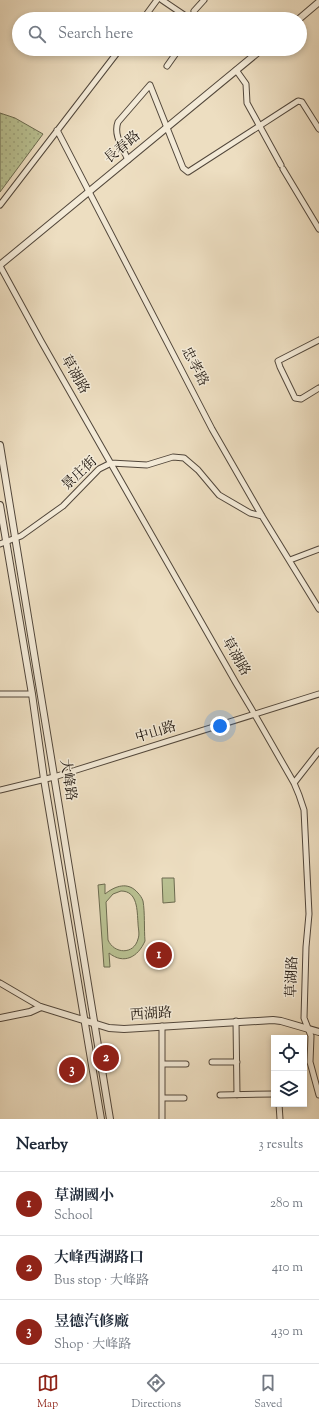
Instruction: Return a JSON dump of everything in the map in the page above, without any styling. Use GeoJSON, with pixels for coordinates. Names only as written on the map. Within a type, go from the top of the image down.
{"type":"FeatureCollection","features":[{"type":"Feature","properties":{"kind":"street"},"geometry":{"type":"LineString","coordinates":[[148,12],[157,0]]}},
{"type":"Feature","properties":{"kind":"street"},"geometry":{"type":"LineString","coordinates":[[162,0],[184,12]]}},
{"type":"Feature","properties":{"kind":"street"},"geometry":{"type":"LineString","coordinates":[[195,12],[204,0]]}},
{"type":"Feature","properties":{"kind":"street"},"geometry":{"type":"LineString","coordinates":[[307,12],[319,2]]}},
{"type":"Feature","properties":{"kind":"street"},"geometry":{"type":"LineString","coordinates":[[0,205],[115,56]]}},
{"type":"Feature","properties":{"kind":"street"},"geometry":{"type":"LineString","coordinates":[[167,66],[174,56]]}},
{"type":"Feature","properties":{"kind":"street","name":"長春路"},"geometry":{"type":"LineString","coordinates":[[0,266],[253,56]]}},
{"type":"Feature","properties":{"kind":"street"},"geometry":{"type":"LineString","coordinates":[[236,70],[246,84],[247,103],[282,167],[319,229]]}},
{"type":"Feature","properties":{"kind":"street"},"geometry":{"type":"LineString","coordinates":[[128,160],[117,135],[116,128],[118,122],[150,85],[168,127],[183,168],[188,172],[298,100],[302,102],[319,129]]}},
{"type":"Feature","properties":{"kind":"street","name":"忠孝路"},"geometry":{"type":"LineString","coordinates":[[57,130],[212,429],[262,516],[319,609]]}},
{"type":"Feature","properties":{"kind":"street","name":"草湖路"},"geometry":{"type":"LineString","coordinates":[[0,266],[37,334],[294,783],[299,795],[304,810],[309,914],[306,947],[304,1018],[311,1036],[307,1062],[319,1095]]}},
{"type":"Feature","properties":{"kind":"street"},"geometry":{"type":"LineString","coordinates":[[319,340],[278,361],[295,398],[301,399],[319,388]]}},
{"type":"Feature","properties":{"kind":"street","name":"大峰路"},"geometry":{"type":"LineString","coordinates":[[0,446],[110,1119]]}},
{"type":"Feature","properties":{"kind":"street","name":"景庄街"},"geometry":{"type":"LineString","coordinates":[[3,543],[16,539],[63,506],[99,469],[111,462],[147,465],[173,458],[184,458],[198,470],[219,495],[250,513],[262,516]]}},
{"type":"Feature","properties":{"kind":"street","name":"大峰路"},"geometry":{"type":"LineString","coordinates":[[0,505],[3,543],[32,694],[44,779],[86,1021],[101,1119]]}},
{"type":"Feature","properties":{"kind":"street"},"geometry":{"type":"LineString","coordinates":[[290,560],[319,549]]}},
{"type":"Feature","properties":{"kind":"street"},"geometry":{"type":"LineString","coordinates":[[0,694],[32,694]]}},
{"type":"Feature","properties":{"kind":"street","name":"中山路"},"geometry":{"type":"LineString","coordinates":[[0,790],[54,777],[319,694]]}},
{"type":"Feature","properties":{"kind":"street"},"geometry":{"type":"LineString","coordinates":[[294,783],[319,752]]}},
{"type":"Feature","properties":{"kind":"street"},"geometry":{"type":"LineString","coordinates":[[0,983],[41,1007]]}},
{"type":"Feature","properties":{"kind":"street"},"geometry":{"type":"LineString","coordinates":[[0,1018],[30,1012],[41,1007]]}},
{"type":"Feature","properties":{"kind":"street","name":"西湖路"},"geometry":{"type":"LineString","coordinates":[[41,1007],[109,1028],[124,1030],[236,1021],[273,1020],[319,1032]]}},
{"type":"Feature","properties":{"kind":"street"},"geometry":{"type":"LineString","coordinates":[[236,1021],[237,1095]]}},
{"type":"Feature","properties":{"kind":"street"},"geometry":{"type":"LineString","coordinates":[[162,1026],[162,1119]]}},
{"type":"Feature","properties":{"kind":"street"},"geometry":{"type":"LineString","coordinates":[[212,1062],[237,1062]]}},
{"type":"Feature","properties":{"kind":"street"},"geometry":{"type":"LineString","coordinates":[[162,1064],[186,1064]]}},
{"type":"Feature","properties":{"kind":"street"},"geometry":{"type":"LineString","coordinates":[[220,1095],[271,1094]]}},
{"type":"Feature","properties":{"kind":"street"},"geometry":{"type":"LineString","coordinates":[[162,1098],[184,1098]]}},
{"type":"Feature","properties":{"kind":"street"},"geometry":{"type":"LineString","coordinates":[[278,1107],[280,1119]]}},
{"type":"Feature","properties":{"kind":"green space"},"geometry":{"type":"Polygon","coordinates":[[[0,113],[15,118],[43,134],[0,192],[0,113]]]}},
{"type":"Feature","properties":{"kind":"green space"},"geometry":{"type":"Polygon","coordinates":[[[162,878],[174,878],[175,902],[163,903],[162,878]]]}},
{"type":"Feature","properties":{"kind":"green space"},"geometry":{"type":"Polygon","coordinates":[[[105,884],[105,894],[117,887],[130,887],[139,894],[143,901],[145,941],[142,947],[130,958],[125,959],[115,957],[109,953],[110,967],[104,967],[98,885],[105,884]],[[121,891],[113,894],[106,902],[108,940],[115,948],[124,951],[132,948],[136,944],[139,935],[136,902],[131,894],[121,891]]]}},
{"type":"Feature","properties":{"kind":"place","name":"草湖國小"},"geometry":{"type":"Point","coordinates":[159,955]}},
{"type":"Feature","properties":{"kind":"place","name":"大峰西湖路口"},"geometry":{"type":"Point","coordinates":[106,1058]}},
{"type":"Feature","properties":{"kind":"place","name":"昱德汽修廠"},"geometry":{"type":"Point","coordinates":[72,1070]}}]}
